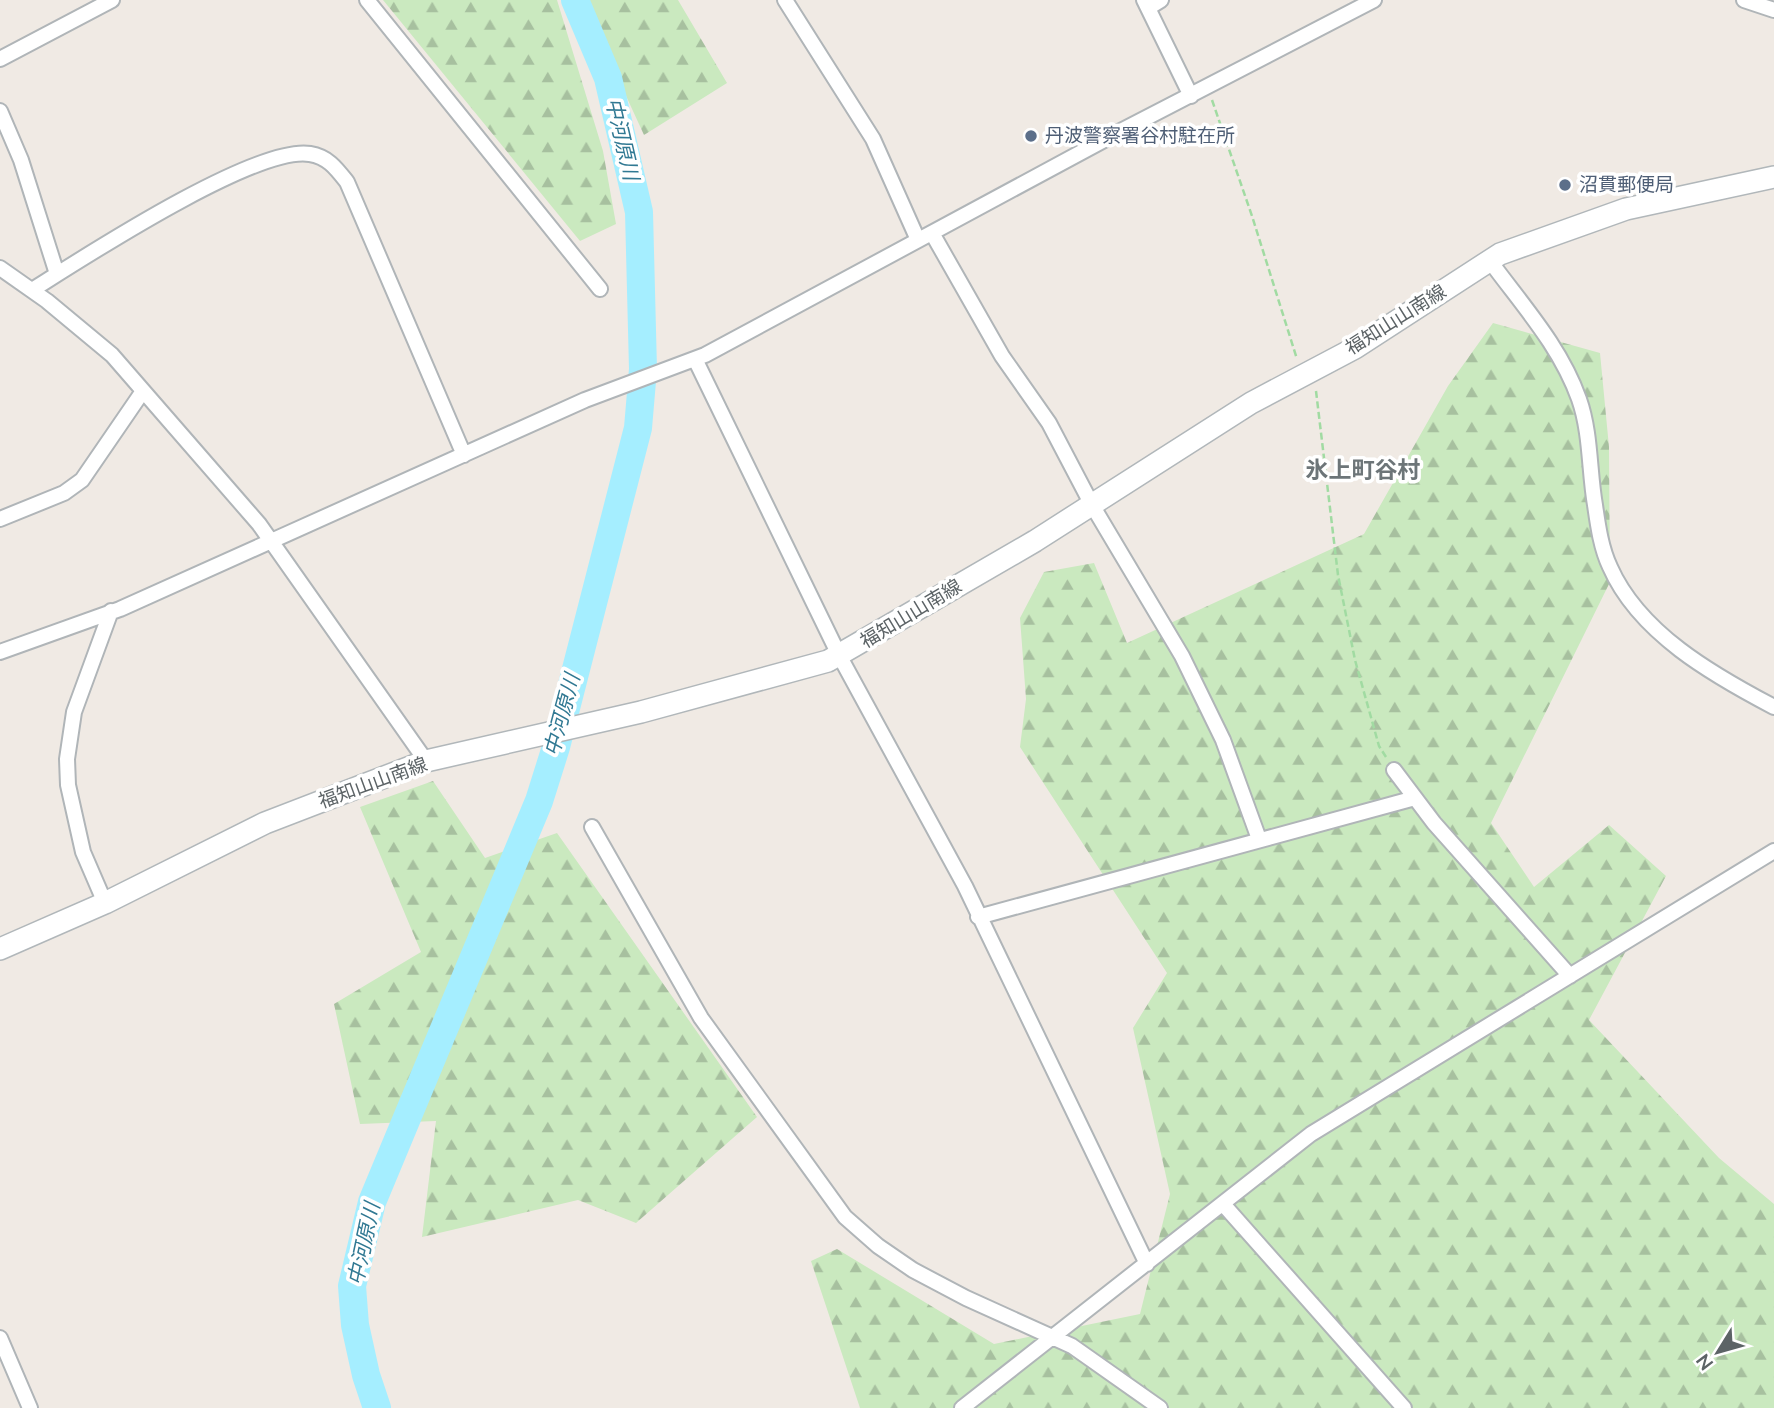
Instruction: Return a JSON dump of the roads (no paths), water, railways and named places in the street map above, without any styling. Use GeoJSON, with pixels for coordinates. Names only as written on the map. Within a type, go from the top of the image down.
{"type":"FeatureCollection","features":[{"type":"Feature","properties":{"kind":"main road","name":"福知山山南線"},"geometry":{"type":"LineString","coordinates":[[0,949],[105,903],[265,823],[426,761],[614,718],[828,661],[1092,505],[1251,403],[1355,348],[1490,261],[1555,233],[1626,209],[1774,177]]}},
{"type":"Feature","properties":{"kind":"street"},"geometry":{"type":"LineString","coordinates":[[0,59],[112,0]]}},
{"type":"Feature","properties":{"kind":"street"},"geometry":{"type":"LineString","coordinates":[[367,0],[600,289]]}},
{"type":"Feature","properties":{"kind":"street"},"geometry":{"type":"LineString","coordinates":[[785,0],[873,139],[925,237],[1049,423],[1092,505],[1204,698],[1259,839]]}},
{"type":"Feature","properties":{"kind":"street"},"geometry":{"type":"LineString","coordinates":[[1161,0],[1146,4],[1191,96]]}},
{"type":"Feature","properties":{"kind":"street"},"geometry":{"type":"LineString","coordinates":[[0,652],[111,611],[607,392],[695,359],[1374,0]]}},
{"type":"Feature","properties":{"kind":"street"},"geometry":{"type":"LineString","coordinates":[[1744,0],[1774,10]]}},
{"type":"Feature","properties":{"kind":"street"},"geometry":{"type":"LineString","coordinates":[[0,111],[21,160],[57,274]]}},
{"type":"Feature","properties":{"kind":"street"},"geometry":{"type":"LineString","coordinates":[[32,290],[150,218],[233,175],[294,154],[311,154],[332,162],[347,182],[464,455]]}},
{"type":"Feature","properties":{"kind":"street"},"geometry":{"type":"LineString","coordinates":[[1490,261],[1552,340],[1579,399],[1600,535],[1610,568],[1643,617],[1703,667],[1746,694],[1774,707]]}},
{"type":"Feature","properties":{"kind":"street"},"geometry":{"type":"LineString","coordinates":[[0,268],[32,290],[112,355],[273,541],[426,761]]}},
{"type":"Feature","properties":{"kind":"street"},"geometry":{"type":"LineString","coordinates":[[695,359],[839,655],[978,917],[1147,1264]]}},
{"type":"Feature","properties":{"kind":"street"},"geometry":{"type":"LineString","coordinates":[[0,519],[65,493],[82,480],[143,391]]}},
{"type":"Feature","properties":{"kind":"street"},"geometry":{"type":"LineString","coordinates":[[105,903],[83,852],[68,785],[67,760],[74,712],[111,611]]}},
{"type":"Feature","properties":{"kind":"street"},"geometry":{"type":"LineString","coordinates":[[1394,770],[1415,798],[1570,976]]}},
{"type":"Feature","properties":{"kind":"street"},"geometry":{"type":"LineString","coordinates":[[978,917],[1415,798]]}},
{"type":"Feature","properties":{"kind":"street"},"geometry":{"type":"LineString","coordinates":[[592,827],[701,1018],[845,1217],[878,1246],[913,1270],[966,1298],[1072,1346],[1160,1408]]}},
{"type":"Feature","properties":{"kind":"street"},"geometry":{"type":"LineString","coordinates":[[962,1408],[1311,1134],[1774,851]]}},
{"type":"Feature","properties":{"kind":"street"},"geometry":{"type":"LineString","coordinates":[[1223,1204],[1404,1408]]}},
{"type":"Feature","properties":{"kind":"street"},"geometry":{"type":"LineString","coordinates":[[0,1338],[30,1408]]}},
{"type":"Feature","properties":{"kind":"waterway","name":"中河原川"},"geometry":{"type":"LineString","coordinates":[[377,1408],[366,1375],[355,1325],[352,1286],[372,1202],[539,801],[556,747],[638,428],[643,369],[639,212],[608,78],[575,0]]}},
{"type":"Feature","properties":{"kind":"place","name":"丹波警察署谷村駐在所"},"geometry":{"type":"Point","coordinates":[1031,136]}},
{"type":"Feature","properties":{"kind":"place","name":"沼貫郵便局"},"geometry":{"type":"Point","coordinates":[1565,185]}},
{"type":"Feature","properties":{"kind":"district","name":"氷上町谷村"},"geometry":{"type":"Point","coordinates":[1363,470]}}]}
